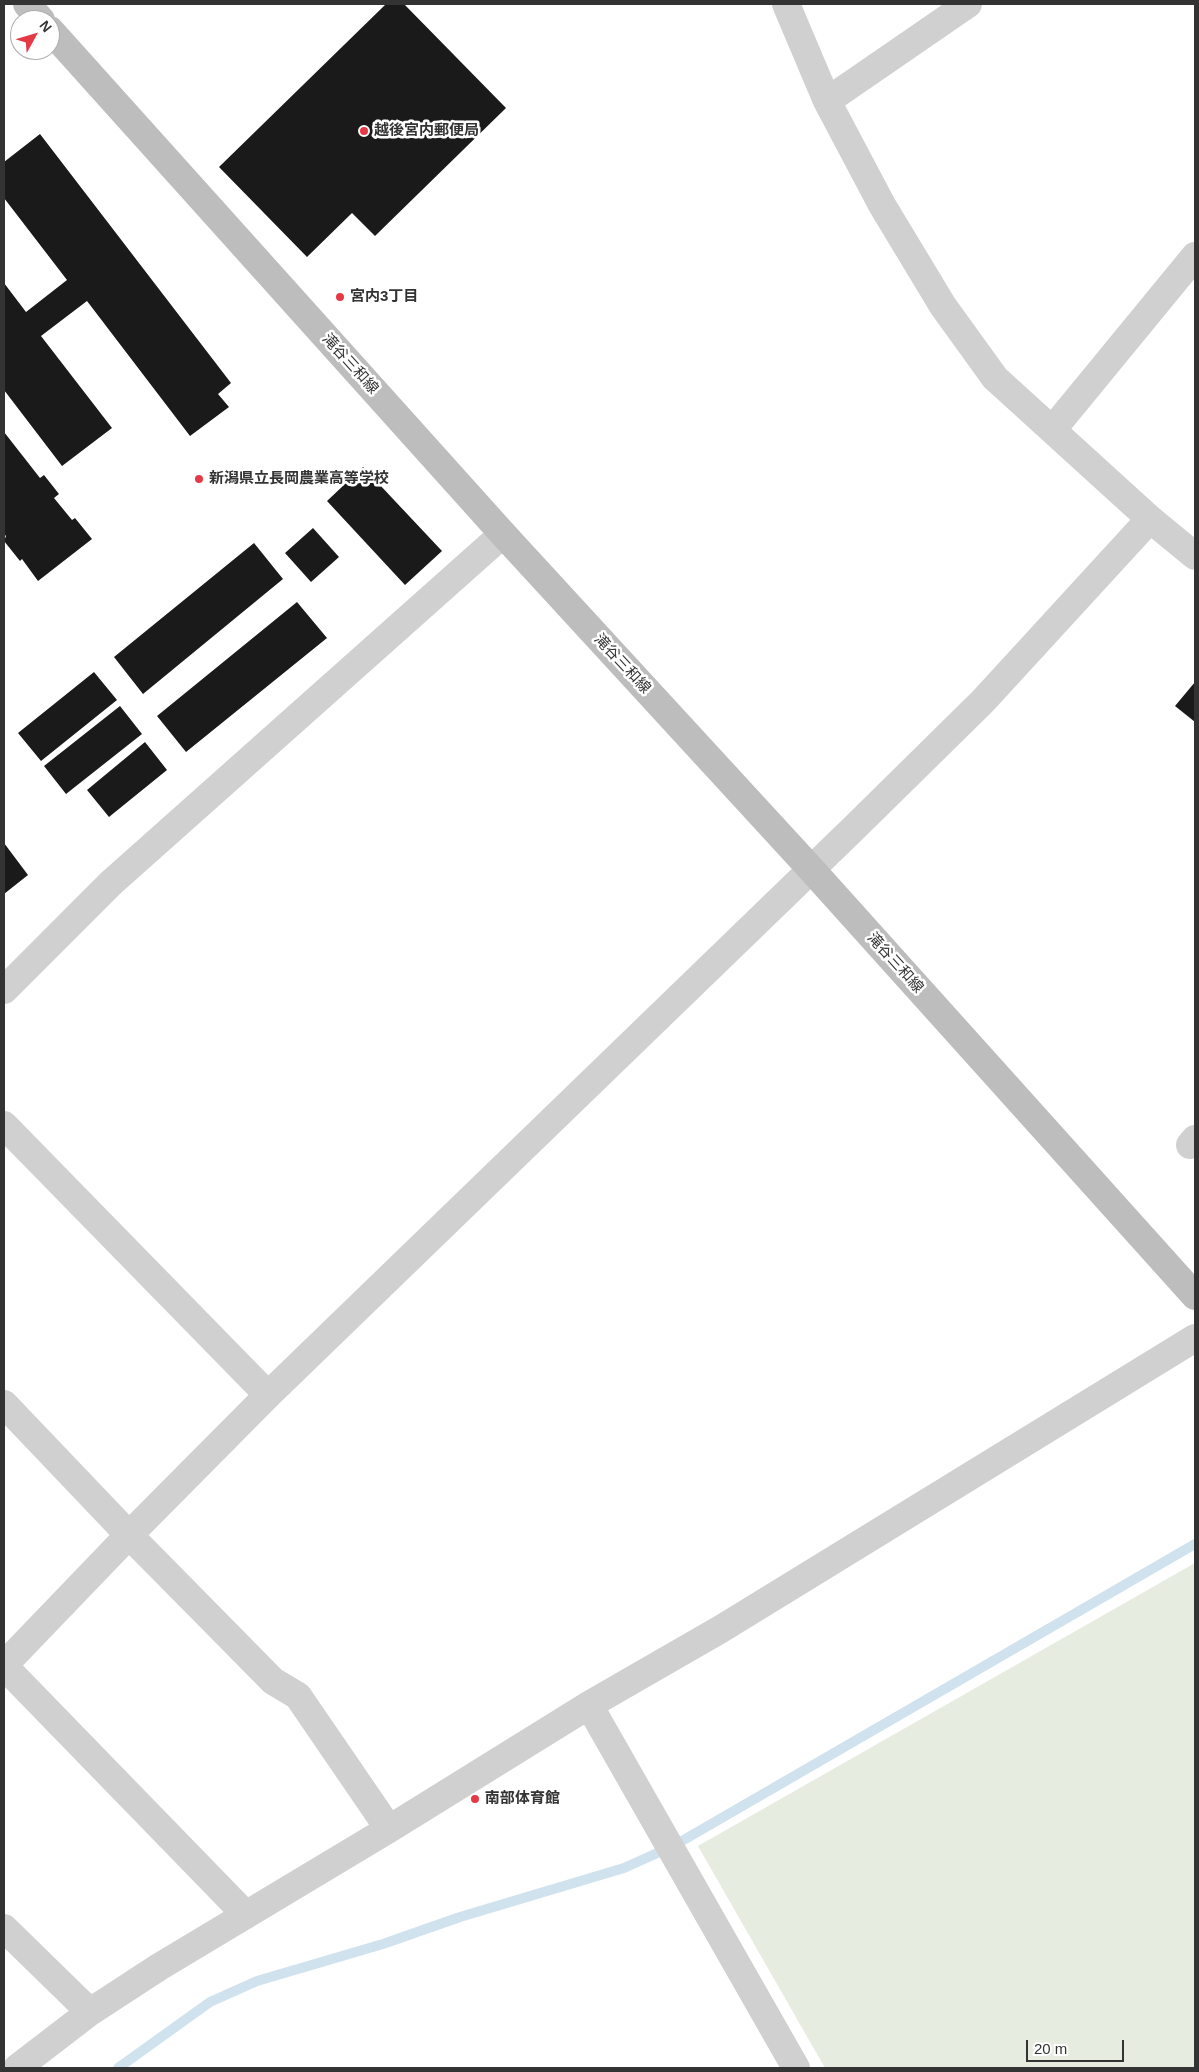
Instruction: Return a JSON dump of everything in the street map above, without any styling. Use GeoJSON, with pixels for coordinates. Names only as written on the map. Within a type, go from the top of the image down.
{"type":"FeatureCollection","features":[{"type":"Feature","properties":{"kind":"main road","name":"滝谷三和線"},"geometry":{"type":"LineString","coordinates":[[60,41],[502,534],[811,869],[1195,1296]]}},
{"type":"Feature","properties":{"kind":"street"},"geometry":{"type":"LineString","coordinates":[[786,4],[827,101],[882,205],[943,306],[995,378],[1150,518],[1195,556]]}},
{"type":"Feature","properties":{"kind":"street"},"geometry":{"type":"LineString","coordinates":[[827,101],[968,4]]}},
{"type":"Feature","properties":{"kind":"street"},"geometry":{"type":"LineString","coordinates":[[1052,429],[1195,256]]}},
{"type":"Feature","properties":{"kind":"street"},"geometry":{"type":"LineString","coordinates":[[246,1915],[4,1666],[129,1535],[268,1395],[983,701],[1150,518]]}},
{"type":"Feature","properties":{"kind":"street"},"geometry":{"type":"LineString","coordinates":[[4,990],[111,883],[502,534]]}},
{"type":"Feature","properties":{"kind":"street"},"geometry":{"type":"LineString","coordinates":[[4,1125],[268,1395]]}},
{"type":"Feature","properties":{"kind":"street"},"geometry":{"type":"LineString","coordinates":[[18,2068],[90,2012],[159,1967],[389,1829],[589,1705],[721,1629],[1195,1338]]}},
{"type":"Feature","properties":{"kind":"street"},"geometry":{"type":"LineString","coordinates":[[4,1404],[129,1535],[273,1681],[298,1696],[389,1829]]}},
{"type":"Feature","properties":{"kind":"street"},"geometry":{"type":"LineString","coordinates":[[589,1705],[796,2068]]}},
{"type":"Feature","properties":{"kind":"street"},"geometry":{"type":"LineString","coordinates":[[4,1928],[90,2012]]}},
{"type":"Feature","properties":{"kind":"shaded area"},"geometry":{"type":"Polygon","coordinates":[[[1195,1563],[1195,2068],[825,2068],[698,1846],[1195,1563]]]}},
{"type":"Feature","properties":{"kind":"building"},"geometry":{"type":"Polygon","coordinates":[[[386,4],[404,4],[506,108],[375,236],[352,213],[307,257],[219,167],[386,4]]]}},
{"type":"Feature","properties":{"kind":"building"},"geometry":{"type":"Polygon","coordinates":[[[40,134],[231,383],[218,394],[229,407],[190,436],[87,301],[41,336],[112,428],[62,466],[4,390],[4,283],[26,312],[67,280],[4,198],[4,162],[40,134]]]}},
{"type":"Feature","properties":{"kind":"building"},"geometry":{"type":"Polygon","coordinates":[[[4,432],[40,478],[44,475],[59,494],[54,498],[72,520],[75,518],[92,539],[38,581],[22,559],[20,561],[4,541],[6,536],[4,534],[4,432]]]}},
{"type":"Feature","properties":{"kind":"building"},"geometry":{"type":"Polygon","coordinates":[[[363,467],[442,551],[405,585],[327,501],[363,467]]]}},
{"type":"Feature","properties":{"kind":"building"},"geometry":{"type":"Polygon","coordinates":[[[313,528],[339,557],[311,582],[285,553],[313,528]]]}},
{"type":"Feature","properties":{"kind":"building"},"geometry":{"type":"Polygon","coordinates":[[[254,543],[283,579],[143,694],[114,657],[254,543]]]}},
{"type":"Feature","properties":{"kind":"building"},"geometry":{"type":"Polygon","coordinates":[[[297,602],[327,638],[186,752],[157,716],[297,602]]]}},
{"type":"Feature","properties":{"kind":"building"},"geometry":{"type":"Polygon","coordinates":[[[94,672],[117,700],[41,761],[18,733],[94,672]]]}},
{"type":"Feature","properties":{"kind":"building"},"geometry":{"type":"Polygon","coordinates":[[[1195,682],[1195,722],[1175,706],[1195,682]]]}},
{"type":"Feature","properties":{"kind":"building"},"geometry":{"type":"Polygon","coordinates":[[[120,706],[142,734],[66,794],[44,766],[120,706]]]}},
{"type":"Feature","properties":{"kind":"building"},"geometry":{"type":"Polygon","coordinates":[[[145,742],[167,770],[109,817],[87,790],[145,742]]]}},
{"type":"Feature","properties":{"kind":"building"},"geometry":{"type":"Polygon","coordinates":[[[4,843],[28,875],[4,894],[4,843]]]}},
{"type":"Feature","properties":{"kind":"waterway"},"geometry":{"type":"LineString","coordinates":[[118,2068],[210,2002],[257,1981],[383,1944],[460,1917],[624,1868],[675,1845],[1195,1544]]}},
{"type":"Feature","properties":{"kind":"place","name":"越後宮内郵便局"},"geometry":{"type":"Point","coordinates":[364,131]}},
{"type":"Feature","properties":{"kind":"place","name":"宮内3丁目"},"geometry":{"type":"Point","coordinates":[340,297]}},
{"type":"Feature","properties":{"kind":"place","name":"新潟県立長岡農業高等学校"},"geometry":{"type":"Point","coordinates":[199,479]}},
{"type":"Feature","properties":{"kind":"place","name":"南部体育館"},"geometry":{"type":"Point","coordinates":[475,1799]}}]}
